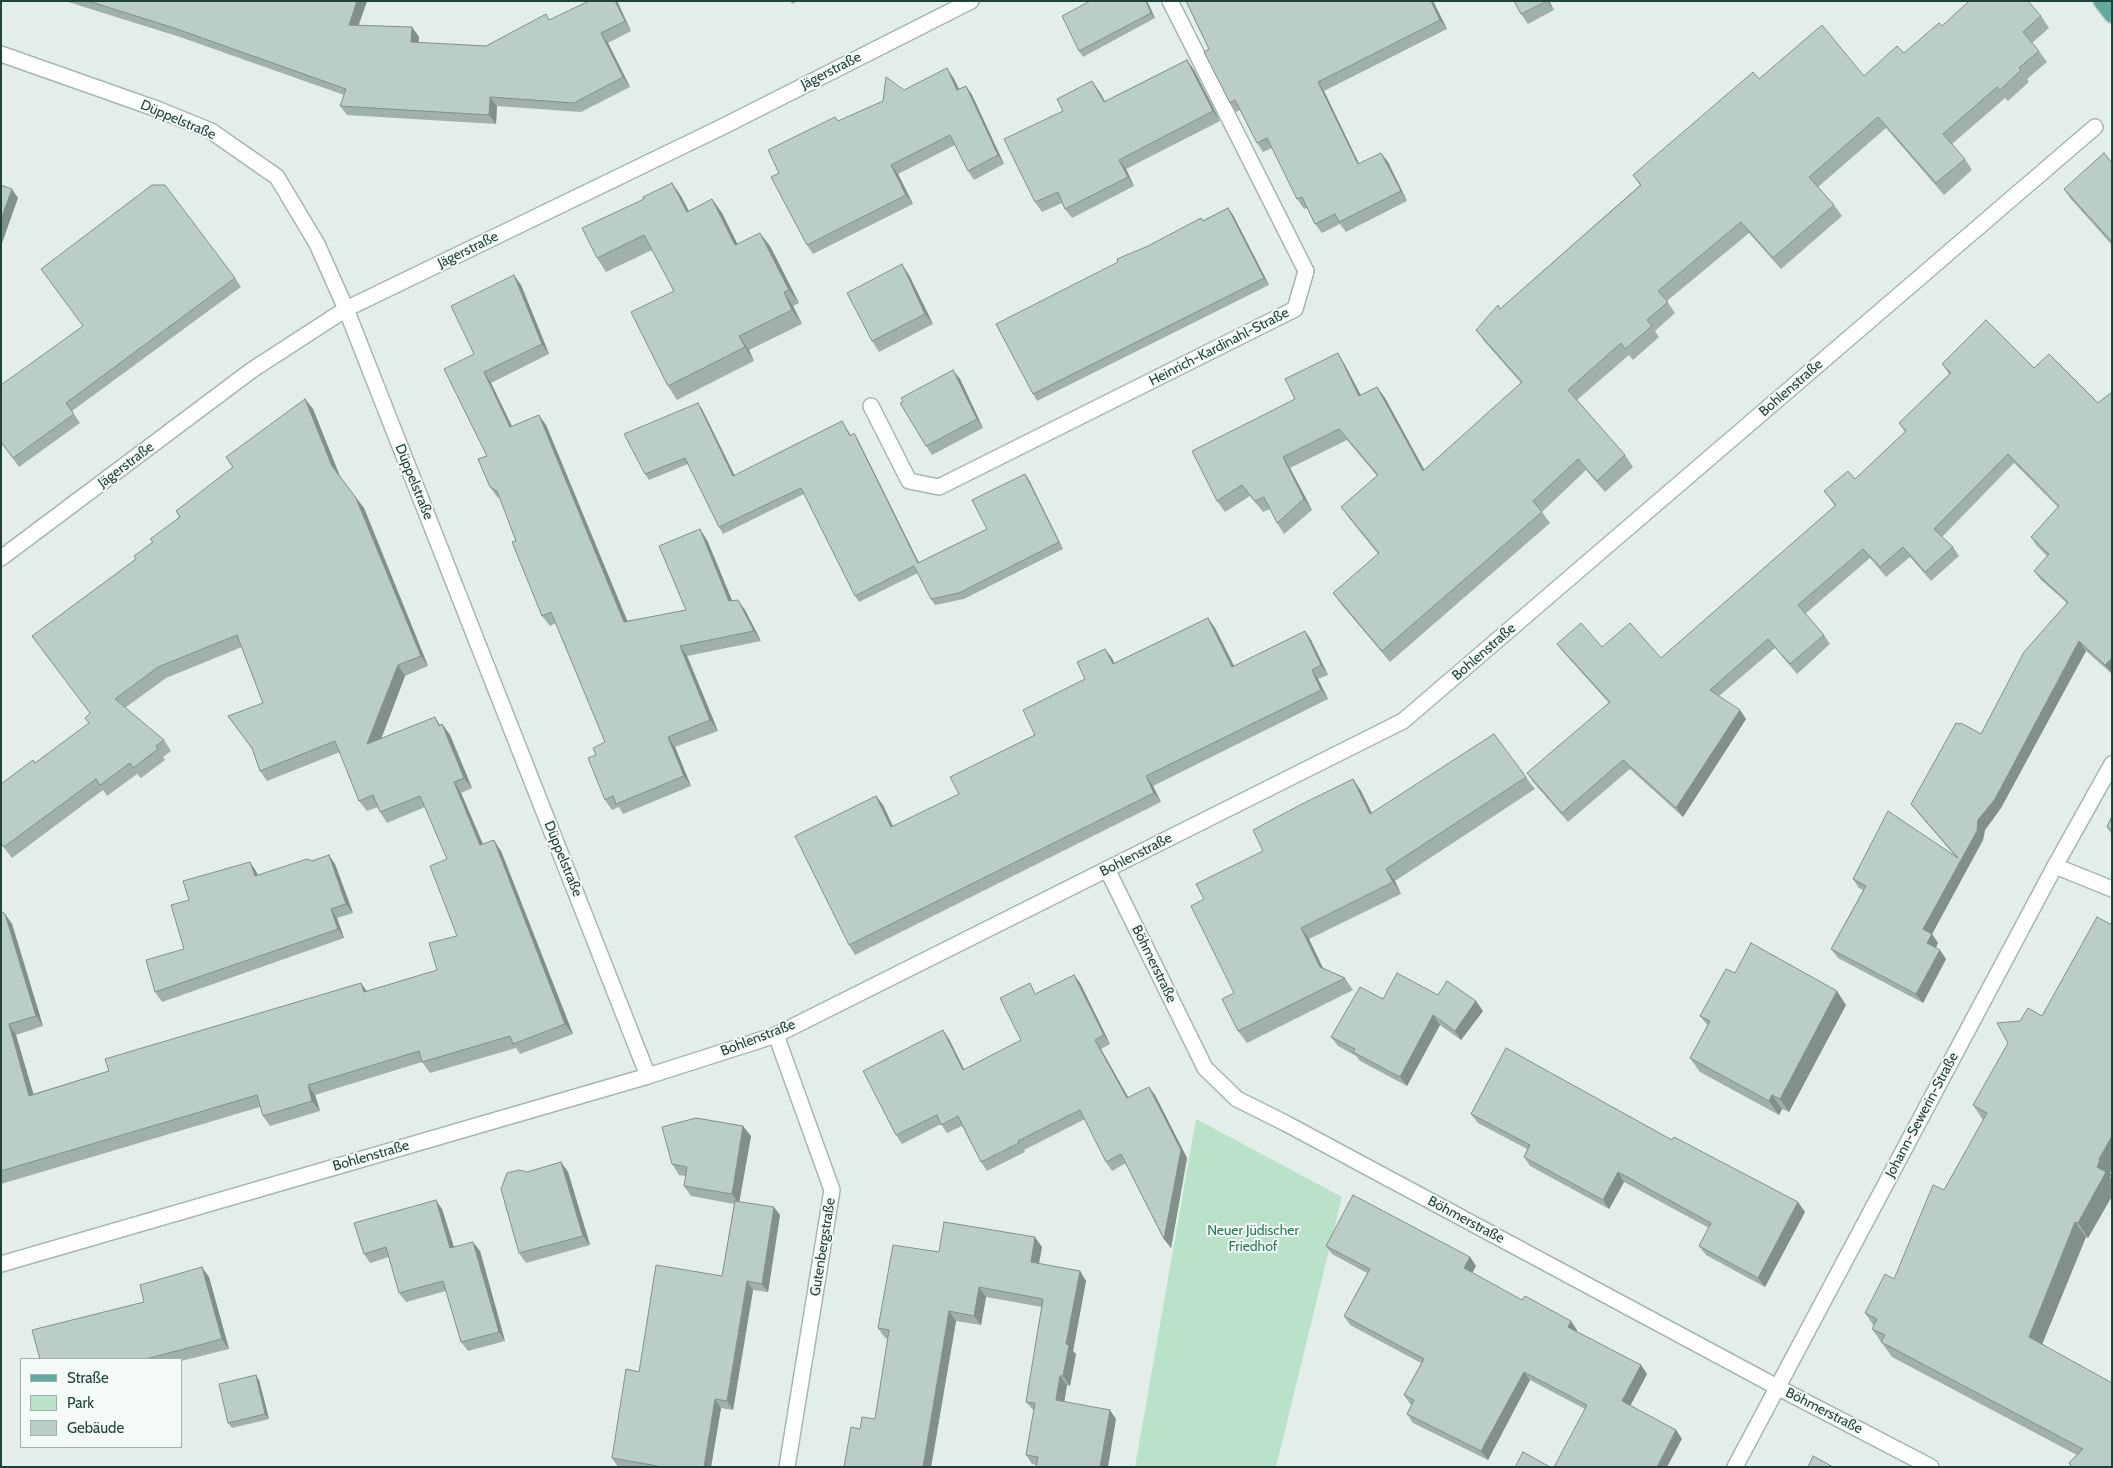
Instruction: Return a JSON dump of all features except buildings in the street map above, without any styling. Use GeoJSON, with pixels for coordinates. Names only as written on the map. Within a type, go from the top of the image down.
{"type":"FeatureCollection","features":[{"type":"Feature","properties":{"kind":"main road"},"geometry":{"type":"LineString","coordinates":[[2101,1],[2112,15]]}},
{"type":"Feature","properties":{"kind":"street","name":"Jägerstraße"},"geometry":{"type":"LineString","coordinates":[[1,558],[252,370],[346,309],[724,126],[971,1]]}},
{"type":"Feature","properties":{"kind":"street","name":"Heinrich-Kardinahl-Straße"},"geometry":{"type":"LineString","coordinates":[[871,406],[909,481],[939,487],[1296,309],[1306,271],[1170,1]]}},
{"type":"Feature","properties":{"kind":"street","name":"Düppelstraße"},"geometry":{"type":"LineString","coordinates":[[1,54],[157,109],[211,131],[277,177],[317,244],[346,309],[648,1076]]}},
{"type":"Feature","properties":{"kind":"street","name":"Bohlenstraße"},"geometry":{"type":"LineString","coordinates":[[1,1264],[648,1076],[776,1035],[1403,721],[2095,127]]}},
{"type":"Feature","properties":{"kind":"street","name":"Johann-Sewerin-Straße"},"geometry":{"type":"LineString","coordinates":[[1735,1467],[2055,866],[2112,764]]}},
{"type":"Feature","properties":{"kind":"street"},"geometry":{"type":"LineString","coordinates":[[2055,866],[2112,889]]}},
{"type":"Feature","properties":{"kind":"street","name":"Böhmerstraße"},"geometry":{"type":"LineString","coordinates":[[1107,869],[1205,1068],[1237,1099],[1931,1467]]}},
{"type":"Feature","properties":{"kind":"street","name":"Gutenbergstraße"},"geometry":{"type":"LineString","coordinates":[[776,1035],[832,1190],[787,1467]]}},
{"type":"Feature","properties":{"kind":"green space","name":"Neuer Jüdischer Friedhof"},"geometry":{"type":"Polygon","coordinates":[[[1196,1119],[1342,1197],[1276,1467],[1135,1467],[1196,1119]]]}}]}
